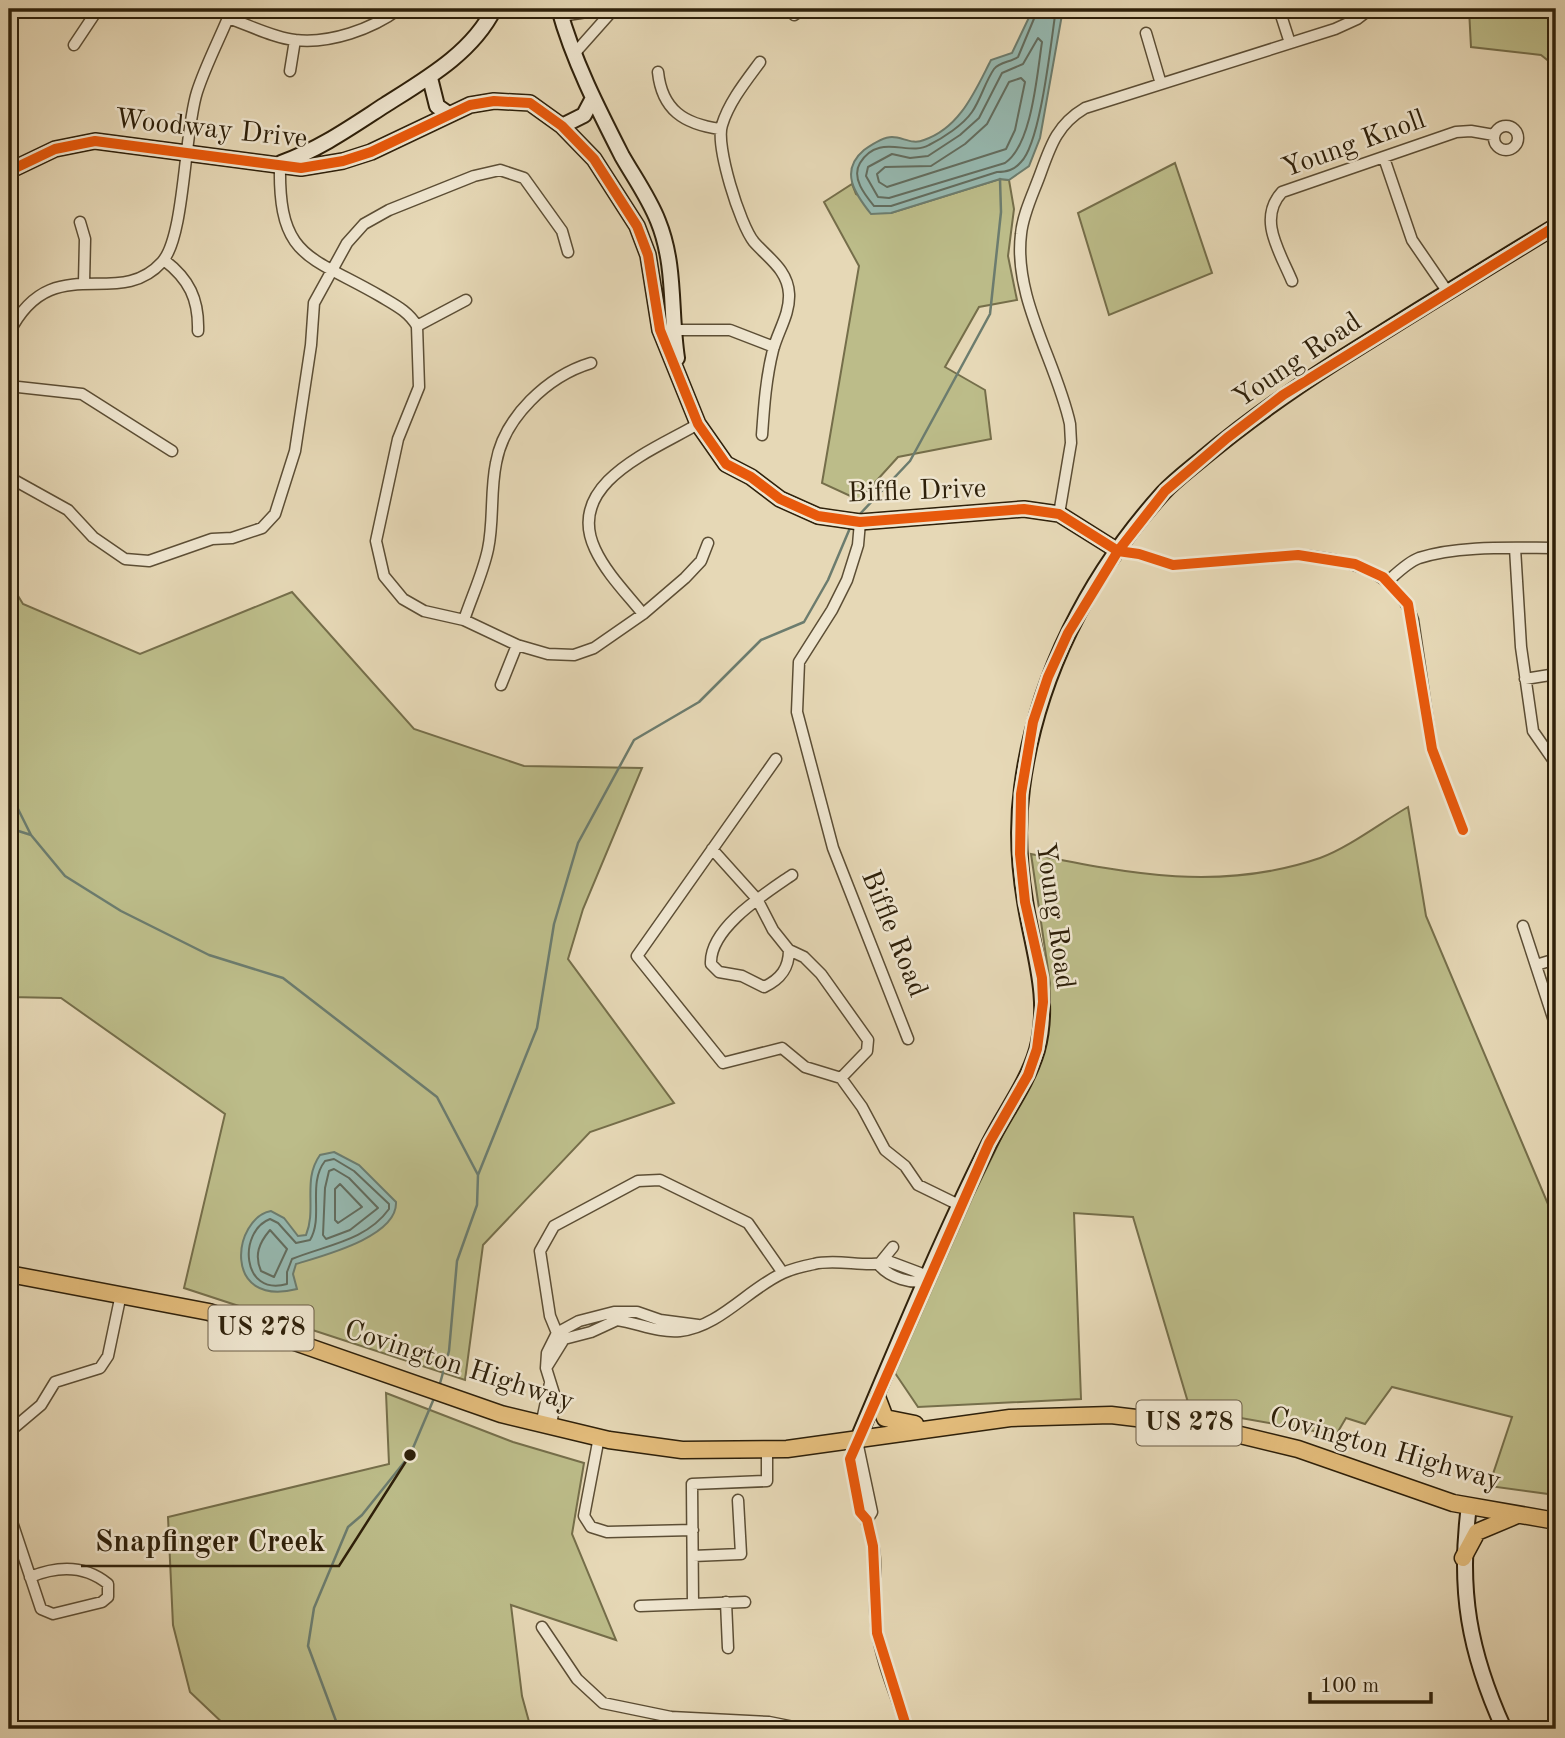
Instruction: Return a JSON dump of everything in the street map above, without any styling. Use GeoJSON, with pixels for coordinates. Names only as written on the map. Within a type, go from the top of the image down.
{"type":"FeatureCollection","features":[{"type":"Feature","properties":{"kind":"main road","name":"Covington Highway"},"geometry":{"type":"LineString","coordinates":[[9,1274],[171,1303],[246,1323],[473,1405],[545,1427],[599,1437],[682,1450],[767,1450],[857,1441],[926,1429],[1044,1415],[1111,1415],[1175,1420],[1298,1449],[1468,1506],[1556,1521]]}},
{"type":"Feature","properties":{"kind":"main road"},"geometry":{"type":"LineString","coordinates":[[877,1396],[885,1418],[924,1426],[926,1429]]}},
{"type":"Feature","properties":{"kind":"main road"},"geometry":{"type":"LineString","coordinates":[[1463,1558],[1477,1532],[1517,1515]]}},
{"type":"Feature","properties":{"kind":"street"},"geometry":{"type":"LineString","coordinates":[[74,45],[98,9]]}},
{"type":"Feature","properties":{"kind":"street"},"geometry":{"type":"LineString","coordinates":[[9,333],[19,313],[31,300],[64,284],[125,282],[149,275],[164,260],[171,249],[176,232],[185,151],[197,92],[228,13],[295,40],[346,34],[369,27],[399,9]]}},
{"type":"Feature","properties":{"kind":"street","name":"Woodway Drive"},"geometry":{"type":"LineString","coordinates":[[280,163],[327,144],[430,78],[467,44],[495,9]]}},
{"type":"Feature","properties":{"kind":"street"},"geometry":{"type":"LineString","coordinates":[[562,126],[584,115],[593,98],[560,12],[606,9]]}},
{"type":"Feature","properties":{"kind":"street"},"geometry":{"type":"LineString","coordinates":[[575,54],[614,9]]}},
{"type":"Feature","properties":{"kind":"street"},"geometry":{"type":"LineString","coordinates":[[1279,9],[1290,43]]}},
{"type":"Feature","properties":{"kind":"street"},"geometry":{"type":"LineString","coordinates":[[1059,513],[1071,443],[1070,424],[1027,293],[1020,258],[1022,225],[1057,131],[1085,108],[1347,25],[1370,9]]}},
{"type":"Feature","properties":{"kind":"street"},"geometry":{"type":"LineString","coordinates":[[1146,33],[1161,84]]}},
{"type":"Feature","properties":{"kind":"street"},"geometry":{"type":"LineString","coordinates":[[290,71],[295,40]]}},
{"type":"Feature","properties":{"kind":"street"},"geometry":{"type":"LineString","coordinates":[[761,62],[735,97],[720,129],[738,216],[755,244],[779,268],[789,293],[787,314],[774,347],[765,389],[762,435]]}},
{"type":"Feature","properties":{"kind":"street"},"geometry":{"type":"LineString","coordinates":[[658,72],[665,100],[678,116],[702,126],[720,129]]}},
{"type":"Feature","properties":{"kind":"street"},"geometry":{"type":"LineString","coordinates":[[430,78],[437,106],[447,113]]}},
{"type":"Feature","properties":{"kind":"street","name":"Biffle Drive"},"geometry":{"type":"LineString","coordinates":[[593,98],[658,221],[672,268],[666,330]]}},
{"type":"Feature","properties":{"kind":"street","name":"Woodway Drive"},"geometry":{"type":"LineString","coordinates":[[9,171],[55,149],[95,141],[280,163],[301,168],[343,162],[371,152],[447,113],[494,101],[530,103],[562,126]]}},
{"type":"Feature","properties":{"kind":"street","name":"Biffle Drive"},"geometry":{"type":"LineString","coordinates":[[562,126],[594,159],[637,226],[648,255],[681,387],[698,424],[726,464],[751,477],[780,499],[818,516],[860,522],[1024,509],[1059,513],[1118,551]]}},
{"type":"Feature","properties":{"kind":"street","name":"Young Knoll"},"geometry":{"type":"LineString","coordinates":[[1292,281],[1269,222],[1273,202],[1282,192],[1457,132],[1471,131],[1494,135]]}},
{"type":"Feature","properties":{"kind":"street"},"geometry":{"type":"LineString","coordinates":[[1384,158],[1412,240],[1447,291]]}},
{"type":"Feature","properties":{"kind":"street"},"geometry":{"type":"LineString","coordinates":[[280,163],[279,200],[286,227],[303,252],[331,271],[401,308],[417,326],[419,387],[398,439],[376,541],[384,576],[403,599],[424,611],[464,620],[517,645],[548,654],[574,655],[594,648],[643,614],[701,561],[708,544]]}},
{"type":"Feature","properties":{"kind":"street"},"geometry":{"type":"LineString","coordinates":[[9,473],[15,480],[68,510],[93,537],[125,559],[149,561],[212,539],[232,538],[262,528],[275,514],[295,452],[311,345],[314,303],[347,243],[364,224],[401,205],[474,176],[500,170],[524,178],[562,231],[568,251]]}},
{"type":"Feature","properties":{"kind":"street"},"geometry":{"type":"LineString","coordinates":[[80,222],[85,239],[84,283]]}},
{"type":"Feature","properties":{"kind":"street","name":"Young Road"},"geometry":{"type":"LineString","coordinates":[[857,1441],[989,1143],[1028,1075],[1042,1026],[1042,978],[1025,902],[1020,854],[1021,794],[1033,722],[1048,677],[1068,633],[1118,551],[1165,491],[1227,438],[1283,395],[1447,291],[1556,226]]}},
{"type":"Feature","properties":{"kind":"street"},"geometry":{"type":"LineString","coordinates":[[164,260],[190,285],[195,296],[198,331]]}},
{"type":"Feature","properties":{"kind":"street"},"geometry":{"type":"LineString","coordinates":[[417,326],[466,300]]}},
{"type":"Feature","properties":{"kind":"street"},"geometry":{"type":"LineString","coordinates":[[666,330],[730,330],[774,347]]}},
{"type":"Feature","properties":{"kind":"street"},"geometry":{"type":"LineString","coordinates":[[464,620],[484,566],[496,461],[509,428],[526,405],[544,390],[566,373],[591,363]]}},
{"type":"Feature","properties":{"kind":"street"},"geometry":{"type":"LineString","coordinates":[[9,386],[82,394],[172,451]]}},
{"type":"Feature","properties":{"kind":"street"},"geometry":{"type":"LineString","coordinates":[[643,614],[594,548],[589,523],[593,503],[612,475],[698,424]]}},
{"type":"Feature","properties":{"kind":"street","name":"Biffle Drive"},"geometry":{"type":"LineString","coordinates":[[833,848],[797,712],[797,673],[799,662],[832,610],[847,580],[858,545],[860,522]]}},
{"type":"Feature","properties":{"kind":"street"},"geometry":{"type":"LineString","coordinates":[[1515,548],[1525,679],[1533,731],[1556,764]]}},
{"type":"Feature","properties":{"kind":"street"},"geometry":{"type":"LineString","coordinates":[[1388,580],[1416,559],[1438,554],[1556,548]]}},
{"type":"Feature","properties":{"kind":"street"},"geometry":{"type":"LineString","coordinates":[[1118,551],[1139,554],[1173,565],[1298,555],[1318,557],[1355,565],[1388,580],[1408,604],[1413,620],[1432,749],[1463,830]]}},
{"type":"Feature","properties":{"kind":"street"},"geometry":{"type":"LineString","coordinates":[[501,685],[517,645]]}},
{"type":"Feature","properties":{"kind":"street"},"geometry":{"type":"LineString","coordinates":[[1525,679],[1556,674]]}},
{"type":"Feature","properties":{"kind":"street"},"geometry":{"type":"LineString","coordinates":[[776,759],[637,956],[723,1063],[782,1048],[805,1067],[841,1078],[862,1107],[885,1150],[905,1166],[918,1185],[961,1206]]}},
{"type":"Feature","properties":{"kind":"street","name":"Biffle Road"},"geometry":{"type":"LineString","coordinates":[[833,848],[908,1039]]}},
{"type":"Feature","properties":{"kind":"street"},"geometry":{"type":"LineString","coordinates":[[712,849],[757,899],[773,930],[789,950],[804,957],[821,974],[868,1040],[867,1051],[841,1078]]}},
{"type":"Feature","properties":{"kind":"street"},"geometry":{"type":"LineString","coordinates":[[789,950],[789,963],[783,973],[764,987],[742,976],[719,972],[711,964],[710,952],[732,923],[757,899],[792,875]]}},
{"type":"Feature","properties":{"kind":"street"},"geometry":{"type":"LineString","coordinates":[[1523,926],[1556,1027]]}},
{"type":"Feature","properties":{"kind":"street"},"geometry":{"type":"LineString","coordinates":[[1536,965],[1556,959]]}},
{"type":"Feature","properties":{"kind":"street"},"geometry":{"type":"LineString","coordinates":[[561,1336],[550,1316],[540,1251],[555,1226],[638,1181],[660,1180],[748,1223],[783,1273]]}},
{"type":"Feature","properties":{"kind":"street"},"geometry":{"type":"LineString","coordinates":[[879,1265],[893,1247]]}},
{"type":"Feature","properties":{"kind":"street"},"geometry":{"type":"LineString","coordinates":[[545,1427],[556,1400],[546,1368],[547,1353],[561,1336],[579,1321],[614,1312],[636,1312],[660,1320],[698,1325],[710,1322],[783,1273],[826,1261],[879,1265],[888,1261],[928,1281]]}},
{"type":"Feature","properties":{"kind":"street"},"geometry":{"type":"LineString","coordinates":[[879,1265],[884,1272],[915,1283],[928,1281]]}},
{"type":"Feature","properties":{"kind":"street"},"geometry":{"type":"LineString","coordinates":[[900,1278],[904,1267]]}},
{"type":"Feature","properties":{"kind":"street"},"geometry":{"type":"LineString","coordinates":[[10,1430],[41,1405],[55,1382],[100,1368],[108,1356],[121,1294]]}},
{"type":"Feature","properties":{"kind":"street"},"geometry":{"type":"LineString","coordinates":[[599,1437],[584,1516],[591,1527],[607,1532],[693,1530]]}},
{"type":"Feature","properties":{"kind":"street"},"geometry":{"type":"LineString","coordinates":[[857,1441],[872,1512],[866,1520],[877,1578],[874,1611],[877,1633],[907,1729]]}},
{"type":"Feature","properties":{"kind":"street"},"geometry":{"type":"LineString","coordinates":[[693,1604],[692,1484],[767,1481],[767,1450]]}},
{"type":"Feature","properties":{"kind":"street"},"geometry":{"type":"LineString","coordinates":[[693,1556],[741,1554],[738,1500]]}},
{"type":"Feature","properties":{"kind":"street"},"geometry":{"type":"LineString","coordinates":[[1468,1506],[1463,1558],[1464,1594],[1478,1665],[1504,1729]]}},
{"type":"Feature","properties":{"kind":"street"},"geometry":{"type":"LineString","coordinates":[[9,1513],[30,1577],[41,1609],[53,1614],[102,1602],[108,1597],[108,1584],[97,1575],[63,1568],[30,1577]]}},
{"type":"Feature","properties":{"kind":"street"},"geometry":{"type":"LineString","coordinates":[[640,1606],[745,1601]]}},
{"type":"Feature","properties":{"kind":"street"},"geometry":{"type":"LineString","coordinates":[[726,1602],[728,1648]]}},
{"type":"Feature","properties":{"kind":"street"},"geometry":{"type":"LineString","coordinates":[[542,1627],[577,1679],[603,1703],[671,1717],[769,1722],[804,1729]]}},
{"type":"Feature","properties":{"kind":"green space"},"geometry":{"type":"Polygon","coordinates":[[[1469,9],[1556,9],[1556,67],[1541,55],[1471,47],[1469,9]]]}},
{"type":"Feature","properties":{"kind":"green space"},"geometry":{"type":"Polygon","coordinates":[[[1175,163],[1212,273],[1109,315],[1078,213],[1175,163]]]}},
{"type":"Feature","properties":{"kind":"green space"},"geometry":{"type":"Polygon","coordinates":[[[1000,179],[1009,180],[1014,209],[1008,256],[1017,300],[979,307],[945,367],[985,390],[991,439],[898,457],[859,500],[822,483],[859,266],[824,202],[852,184],[856,194],[891,213],[1000,179]]]}},
{"type":"Feature","properties":{"kind":"green space"},"geometry":{"type":"Polygon","coordinates":[[[9,581],[23,604],[140,654],[292,592],[414,729],[524,766],[642,768],[583,909],[568,959],[674,1103],[590,1132],[483,1245],[465,1380],[184,1288],[225,1114],[61,998],[9,997],[9,581]]]}},
{"type":"Feature","properties":{"kind":"green space"},"geometry":{"type":"Polygon","coordinates":[[[1408,807],[1426,916],[1556,1223],[1556,1495],[1489,1486],[1512,1417],[1392,1387],[1365,1424],[1346,1418],[1336,1435],[1190,1409],[1133,1217],[1074,1213],[1081,1399],[918,1407],[895,1373],[973,1196],[1045,1048],[1050,983],[1031,854],[1140,873],[1211,877],[1247,875],[1331,854],[1408,807]]]}},
{"type":"Feature","properties":{"kind":"green space"},"geometry":{"type":"Polygon","coordinates":[[[386,1393],[513,1442],[584,1463],[572,1534],[616,1640],[511,1605],[522,1696],[531,1729],[229,1729],[190,1692],[173,1625],[168,1517],[389,1464],[386,1393]]]}},
{"type":"Feature","properties":{"kind":"water"},"geometry":{"type":"Polygon","coordinates":[[[1033,9],[1063,9],[1040,138],[1029,166],[1009,180],[1000,179],[891,213],[871,214],[852,182],[852,166],[856,158],[885,138],[920,141],[947,127],[965,107],[991,60],[1012,53],[1033,9]]]}},
{"type":"Feature","properties":{"kind":"water"},"geometry":{"type":"Polygon","coordinates":[[[334,1152],[359,1165],[396,1202],[393,1214],[385,1225],[372,1235],[340,1250],[296,1264],[293,1274],[297,1289],[273,1291],[256,1286],[245,1275],[241,1260],[242,1244],[248,1229],[258,1217],[271,1211],[284,1218],[298,1236],[306,1235],[315,1165],[320,1155],[334,1152]]]}},
{"type":"Feature","properties":{"kind":"waterway"},"geometry":{"type":"LineString","coordinates":[[859,515],[910,461],[990,314],[1001,212],[1000,179]]}},
{"type":"Feature","properties":{"kind":"waterway"},"geometry":{"type":"LineString","coordinates":[[478,1175],[537,1028],[554,924],[578,843],[634,740],[699,702],[761,640],[804,622],[828,580],[850,528]]}},
{"type":"Feature","properties":{"kind":"waterway"},"geometry":{"type":"LineString","coordinates":[[9,791],[31,835]]}},
{"type":"Feature","properties":{"kind":"waterway"},"geometry":{"type":"LineString","coordinates":[[9,828],[31,835],[65,876],[121,911],[209,955],[283,978],[437,1097],[478,1175],[477,1205],[457,1261],[449,1351],[439,1387]]}},
{"type":"Feature","properties":{"kind":"waterway"},"geometry":{"type":"LineString","coordinates":[[339,1729],[308,1646],[314,1608],[348,1527],[362,1515],[410,1455],[435,1396]]}},
{"type":"Feature","properties":{"kind":"cycle path"},"geometry":{"type":"LineString","coordinates":[[9,171],[55,149],[95,141],[301,168],[343,161],[371,152],[470,105],[494,101],[530,103],[562,126],[594,159],[637,226],[648,255],[660,330],[698,424],[726,464],[751,477],[780,499],[818,516],[860,522],[1024,509],[1059,514],[1118,551],[1139,554],[1173,565],[1298,555],[1355,564],[1383,577],[1408,604],[1432,749],[1463,830]]}},
{"type":"Feature","properties":{"kind":"cycle path"},"geometry":{"type":"LineString","coordinates":[[907,1729],[877,1633],[873,1546],[867,1520],[860,1512],[850,1459],[989,1143],[1028,1075],[1037,1049],[1043,1002],[1042,978],[1025,902],[1020,854],[1021,794],[1033,722],[1048,677],[1068,633],[1118,551],[1165,491],[1283,395],[1556,226]]}},
{"type":"Feature","properties":{"kind":"place","name":"Snapfinger Creek"},"geometry":{"type":"Point","coordinates":[410,1455]}}]}
